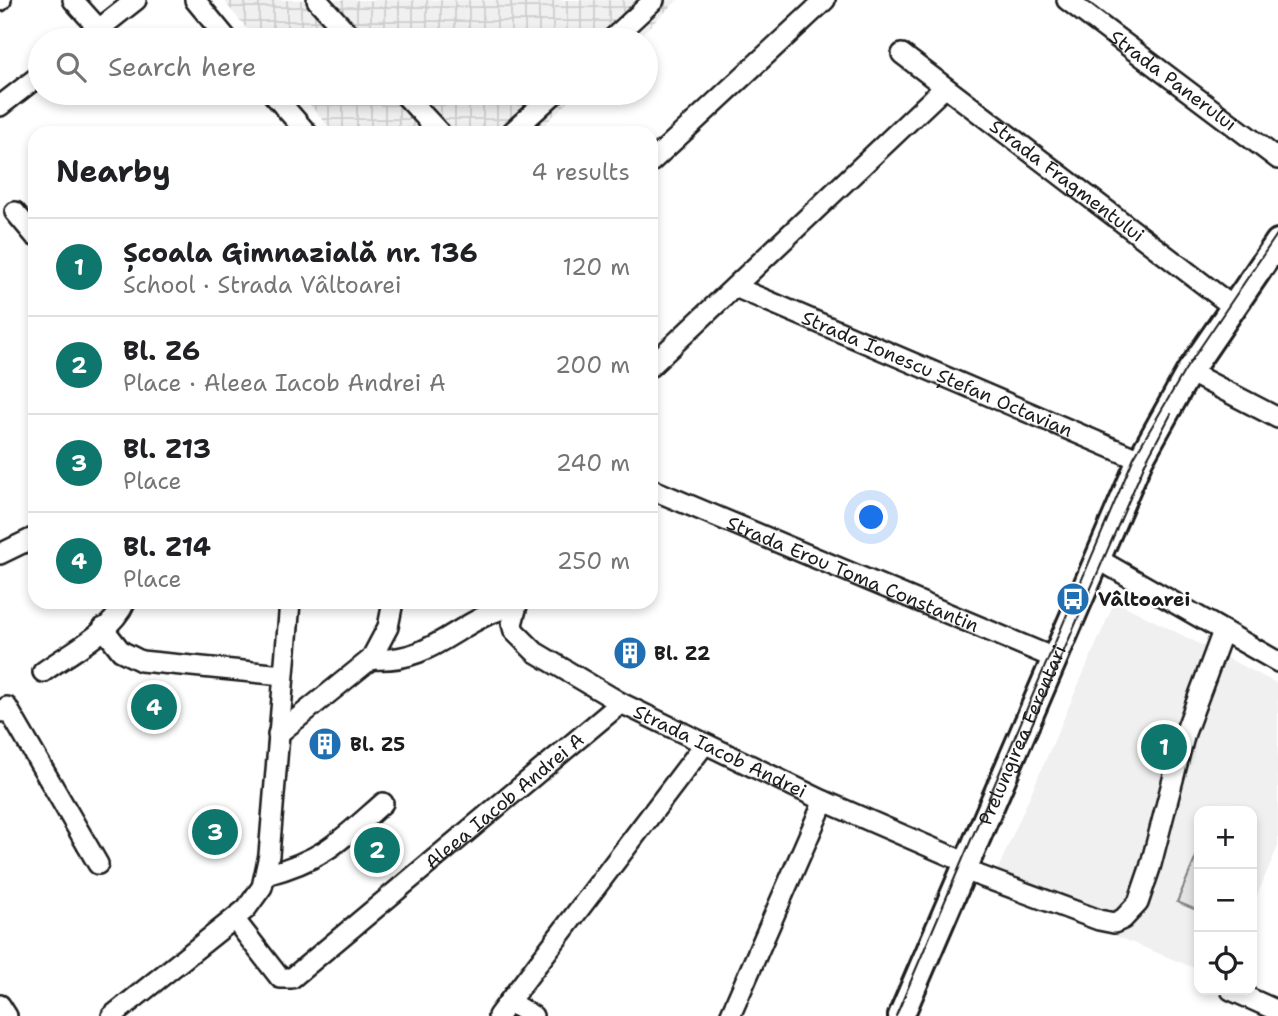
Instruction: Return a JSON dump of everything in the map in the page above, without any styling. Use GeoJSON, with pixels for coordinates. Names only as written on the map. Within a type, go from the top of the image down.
{"type":"FeatureCollection","features":[{"type":"Feature","properties":{"kind":"main road","name":"Prelungirea Ferentari"},"geometry":{"type":"LineString","coordinates":[[901,1016],[1140,460],[1189,372],[1278,242]]}},
{"type":"Feature","properties":{"kind":"street"},"geometry":{"type":"LineString","coordinates":[[74,0],[88,28]]}},
{"type":"Feature","properties":{"kind":"street"},"geometry":{"type":"LineString","coordinates":[[101,28],[136,0]]}},
{"type":"Feature","properties":{"kind":"street"},"geometry":{"type":"LineString","coordinates":[[195,0],[218,28]]}},
{"type":"Feature","properties":{"kind":"street"},"geometry":{"type":"LineString","coordinates":[[317,0],[343,28]]}},
{"type":"Feature","properties":{"kind":"street"},"geometry":{"type":"LineString","coordinates":[[624,28],[654,0]]}},
{"type":"Feature","properties":{"kind":"street"},"geometry":{"type":"LineString","coordinates":[[658,155],[825,0]]}},
{"type":"Feature","properties":{"kind":"street","name":"Strada Panerului"},"geometry":{"type":"LineString","coordinates":[[1067,0],[1278,159]]}},
{"type":"Feature","properties":{"kind":"street","name":"Strada Fragmentului"},"geometry":{"type":"LineString","coordinates":[[902,54],[1232,306]]}},
{"type":"Feature","properties":{"kind":"street"},"geometry":{"type":"LineString","coordinates":[[0,106],[28,84]]}},
{"type":"Feature","properties":{"kind":"street"},"geometry":{"type":"LineString","coordinates":[[658,359],[944,88]]}},
{"type":"Feature","properties":{"kind":"street"},"geometry":{"type":"LineString","coordinates":[[282,105],[301,126]]}},
{"type":"Feature","properties":{"kind":"street"},"geometry":{"type":"LineString","coordinates":[[414,105],[434,126]]}},
{"type":"Feature","properties":{"kind":"street"},"geometry":{"type":"LineString","coordinates":[[519,126],[542,105]]}},
{"type":"Feature","properties":{"kind":"street"},"geometry":{"type":"LineString","coordinates":[[15,212],[28,228]]}},
{"type":"Feature","properties":{"kind":"street","name":"Strada Ionescu Ștefan Octavian"},"geometry":{"type":"LineString","coordinates":[[735,287],[1140,460]]}},
{"type":"Feature","properties":{"kind":"street"},"geometry":{"type":"LineString","coordinates":[[1189,372],[1278,418]]}},
{"type":"Feature","properties":{"kind":"street","name":"Strada Erou Toma Constantin"},"geometry":{"type":"LineString","coordinates":[[658,492],[1054,658]]}},
{"type":"Feature","properties":{"kind":"street"},"geometry":{"type":"LineString","coordinates":[[0,554],[28,540]]}},
{"type":"Feature","properties":{"kind":"street"},"geometry":{"type":"LineString","coordinates":[[1096,558],[1278,662]]}},
{"type":"Feature","properties":{"kind":"street"},"geometry":{"type":"LineString","coordinates":[[43,672],[103,628],[122,609]]}},
{"type":"Feature","properties":{"kind":"street"},"geometry":{"type":"LineString","coordinates":[[112,1016],[235,919],[255,899],[266,875],[289,609]]}},
{"type":"Feature","properties":{"kind":"street"},"geometry":{"type":"LineString","coordinates":[[278,734],[371,659],[388,627],[392,609]]}},
{"type":"Feature","properties":{"kind":"street"},"geometry":{"type":"LineString","coordinates":[[371,659],[404,658],[453,637],[479,618],[503,609]]}},
{"type":"Feature","properties":{"kind":"street","name":"Strada Iacob Andrei"},"geometry":{"type":"LineString","coordinates":[[516,609],[512,624],[524,644],[621,703],[704,745],[965,867],[1099,920],[1114,923],[1131,913],[1150,867],[1185,733],[1223,631]]}},
{"type":"Feature","properties":{"kind":"street"},"geometry":{"type":"LineString","coordinates":[[103,628],[121,651],[141,661],[283,675]]}},
{"type":"Feature","properties":{"kind":"street","name":"Aleea Iacob Andrei A"},"geometry":{"type":"LineString","coordinates":[[235,919],[280,978],[292,978],[621,703]]}},
{"type":"Feature","properties":{"kind":"street"},"geometry":{"type":"LineString","coordinates":[[0,712],[7,707],[98,864]]}},
{"type":"Feature","properties":{"kind":"street"},"geometry":{"type":"LineString","coordinates":[[533,1016],[504,1009],[704,745]]}},
{"type":"Feature","properties":{"kind":"street"},"geometry":{"type":"LineString","coordinates":[[730,1016],[824,801]]}},
{"type":"Feature","properties":{"kind":"street"},"geometry":{"type":"LineString","coordinates":[[266,875],[308,863],[328,851],[383,803]]}},
{"type":"Feature","properties":{"kind":"street"},"geometry":{"type":"LineString","coordinates":[[1242,995],[1278,1011]]}},
{"type":"Feature","properties":{"kind":"street"},"geometry":{"type":"LineString","coordinates":[[0,1005],[7,1016]]}},
{"type":"Feature","properties":{"kind":"shaded area"},"geometry":{"type":"Polygon","coordinates":[[[223,0],[678,0],[648,28],[246,28],[223,0]]]}},
{"type":"Feature","properties":{"kind":"shaded area"},"geometry":{"type":"Polygon","coordinates":[[[310,105],[565,105],[543,126],[328,126],[310,105]]]}},
{"type":"Feature","properties":{"kind":"shaded area"},"geometry":{"type":"Polygon","coordinates":[[[1115,601],[1278,684],[1278,846],[1257,895],[1257,806],[1194,806],[1194,968],[991,885],[1115,601]]]}},
{"type":"Feature","properties":{"kind":"shaded area"},"geometry":{"type":"Polygon","coordinates":[[[1194,862],[1194,909],[1177,902],[1194,862]]]}},
{"type":"Feature","properties":{"kind":"tram line"},"geometry":{"type":"LineString","coordinates":[[896,1016],[1134,457],[1185,370],[1278,233]]}},
{"type":"Feature","properties":{"kind":"tram line"},"geometry":{"type":"LineString","coordinates":[[1024,743],[1146,461],[1171,414]]}},
{"type":"Feature","properties":{"kind":"place","name":"Vâltoarei"},"geometry":{"type":"Point","coordinates":[1073,599]}},
{"type":"Feature","properties":{"kind":"place","name":"Bl. Z2"},"geometry":{"type":"Point","coordinates":[630,653]}},
{"type":"Feature","properties":{"kind":"place","name":"Bl. Z14"},"geometry":{"type":"Point","coordinates":[154,707]}},
{"type":"Feature","properties":{"kind":"place","name":"Bl. Z5"},"geometry":{"type":"Point","coordinates":[325,744]}},
{"type":"Feature","properties":{"kind":"place","name":"Școala Gimnazială nr. 136"},"geometry":{"type":"Point","coordinates":[1164,747]}},
{"type":"Feature","properties":{"kind":"place","name":"Bl. Z13"},"geometry":{"type":"Point","coordinates":[215,832]}},
{"type":"Feature","properties":{"kind":"place","name":"Bl. Z6"},"geometry":{"type":"Point","coordinates":[377,850]}}]}
